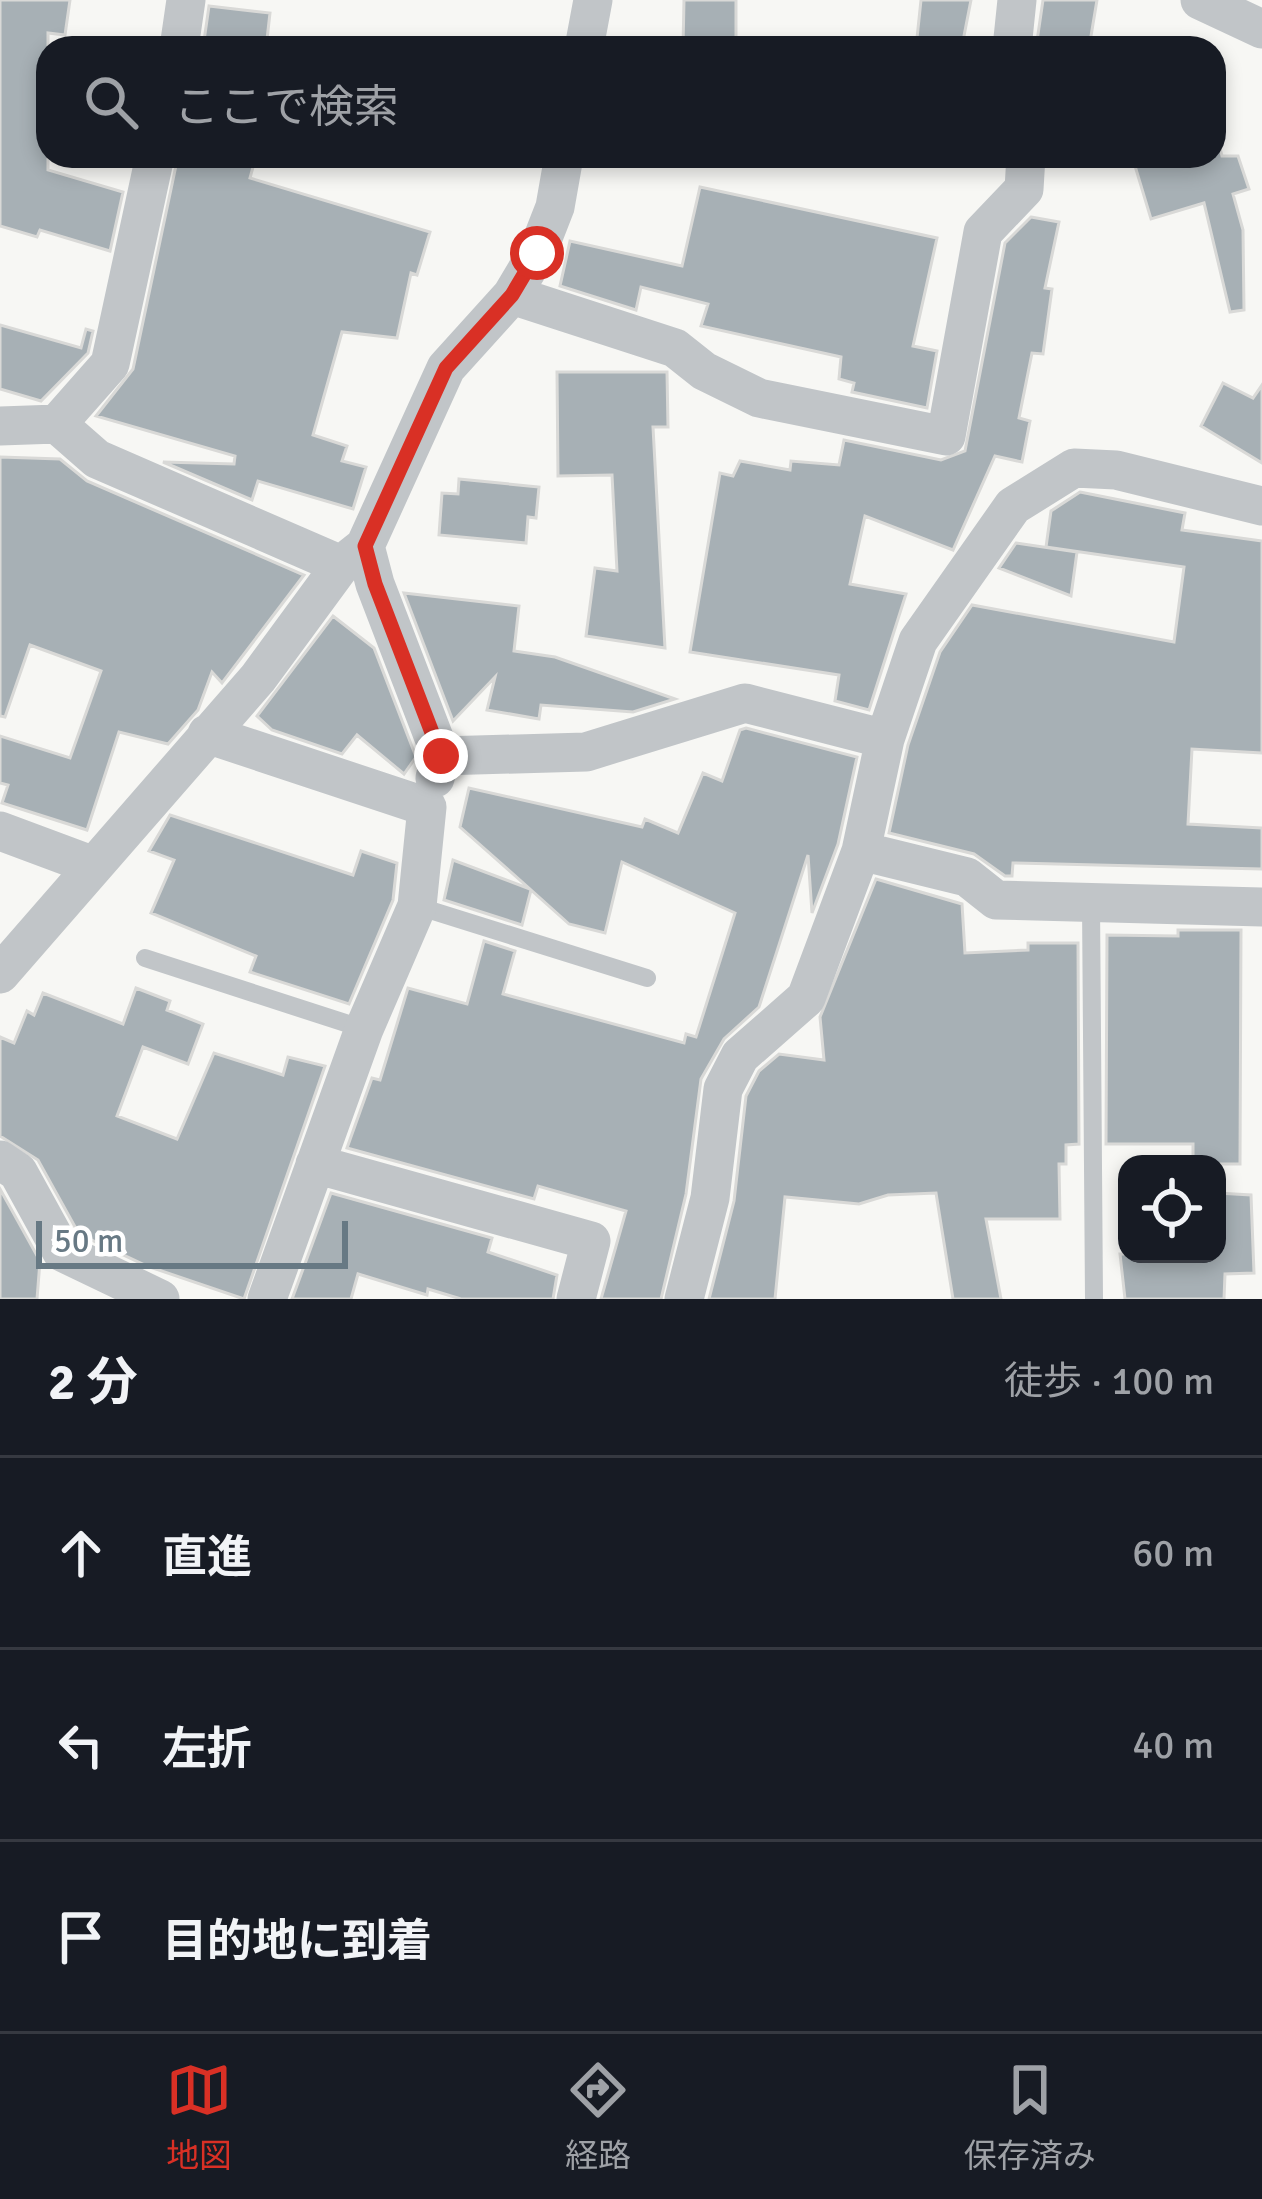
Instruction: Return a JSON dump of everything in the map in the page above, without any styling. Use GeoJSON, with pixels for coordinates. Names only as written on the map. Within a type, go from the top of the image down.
{"type":"FeatureCollection","features":[{"type":"Feature","properties":{"kind":"street"},"geometry":{"type":"LineString","coordinates":[[181,36],[186,0]]}},
{"type":"Feature","properties":{"kind":"street"},"geometry":{"type":"LineString","coordinates":[[586,36],[593,0]]}},
{"type":"Feature","properties":{"kind":"street"},"geometry":{"type":"LineString","coordinates":[[1013,36],[1017,0]]}},
{"type":"Feature","properties":{"kind":"street"},"geometry":{"type":"LineString","coordinates":[[1200,0],[1262,29]]}},
{"type":"Feature","properties":{"kind":"street"},"geometry":{"type":"LineString","coordinates":[[57,424],[110,364],[152,168]]}},
{"type":"Feature","properties":{"kind":"street"},"geometry":{"type":"LineString","coordinates":[[0,974],[258,678],[353,556],[446,368],[512,295],[555,207],[562,168]]}},
{"type":"Feature","properties":{"kind":"street"},"geometry":{"type":"LineString","coordinates":[[512,295],[675,348],[704,371],[759,398],[946,436],[982,232],[1024,189],[1025,168]]}},
{"type":"Feature","properties":{"kind":"street"},"geometry":{"type":"LineString","coordinates":[[0,427],[57,424],[97,459],[353,556],[375,584],[441,756],[427,807],[417,905],[364,1029],[267,1299]]}},
{"type":"Feature","properties":{"kind":"street"},"geometry":{"type":"LineString","coordinates":[[685,1299],[710,1198],[723,1089],[740,1056],[806,998],[861,851],[885,739],[918,640],[1013,506],[1074,468],[1116,470],[1262,506]]}},
{"type":"Feature","properties":{"kind":"street"},"geometry":{"type":"LineString","coordinates":[[441,756],[586,752],[745,703],[885,739]]}},
{"type":"Feature","properties":{"kind":"street"},"geometry":{"type":"LineString","coordinates":[[207,734],[427,807]]}},
{"type":"Feature","properties":{"kind":"street"},"geometry":{"type":"LineString","coordinates":[[0,831],[94,866]]}},
{"type":"Feature","properties":{"kind":"street"},"geometry":{"type":"LineString","coordinates":[[861,851],[967,877],[996,900],[1262,907]]}},
{"type":"Feature","properties":{"kind":"street"},"geometry":{"type":"LineString","coordinates":[[0,1160],[18,1172],[62,1252],[160,1299]]}},
{"type":"Feature","properties":{"kind":"street"},"geometry":{"type":"LineString","coordinates":[[315,1164],[591,1241],[576,1299]]}},
{"type":"Feature","properties":{"kind":"lane"},"geometry":{"type":"LineString","coordinates":[[1091,903],[1094,1299]]}},
{"type":"Feature","properties":{"kind":"lane"},"geometry":{"type":"LineString","coordinates":[[417,905],[647,978]]}},
{"type":"Feature","properties":{"kind":"lane"},"geometry":{"type":"LineString","coordinates":[[146,958],[364,1029]]}},
{"type":"Feature","properties":{"kind":"building"},"geometry":{"type":"Polygon","coordinates":[[[0,0],[70,0],[65,35],[36,36],[36,168],[123,192],[110,251],[40,230],[37,237],[0,226],[0,0]]]}},
{"type":"Feature","properties":{"kind":"building"},"geometry":{"type":"Polygon","coordinates":[[[684,0],[736,0],[736,36],[683,36],[684,0]]]}},
{"type":"Feature","properties":{"kind":"building"},"geometry":{"type":"Polygon","coordinates":[[[921,0],[971,0],[964,36],[917,36],[921,0]]]}},
{"type":"Feature","properties":{"kind":"building"},"geometry":{"type":"Polygon","coordinates":[[[1043,0],[1097,0],[1091,36],[1038,36],[1043,0]]]}},
{"type":"Feature","properties":{"kind":"building"},"geometry":{"type":"Polygon","coordinates":[[[209,6],[270,13],[267,36],[205,36],[209,6]]]}},
{"type":"Feature","properties":{"kind":"building"},"geometry":{"type":"Polygon","coordinates":[[[1226,156],[1238,156],[1249,189],[1233,194],[1243,230],[1244,310],[1230,312],[1204,203],[1151,219],[1136,168],[1226,168],[1226,156]]]}},
{"type":"Feature","properties":{"kind":"building"},"geometry":{"type":"Polygon","coordinates":[[[175,168],[253,168],[250,178],[430,232],[417,275],[411,273],[397,338],[342,332],[313,435],[347,446],[342,461],[366,467],[353,509],[258,481],[252,500],[163,462],[234,464],[235,456],[96,416],[133,369],[175,168]]]}},
{"type":"Feature","properties":{"kind":"building"},"geometry":{"type":"Polygon","coordinates":[[[700,187],[937,238],[913,346],[937,351],[927,408],[852,392],[854,383],[839,379],[841,357],[701,326],[708,304],[641,287],[636,310],[560,286],[570,241],[682,266],[700,187]]]}},
{"type":"Feature","properties":{"kind":"building"},"geometry":{"type":"Polygon","coordinates":[[[1031,217],[1059,222],[1045,288],[1052,289],[1043,354],[1032,353],[1019,418],[1030,421],[1022,462],[995,456],[953,550],[865,516],[850,584],[906,594],[869,710],[835,701],[839,675],[690,652],[720,473],[733,476],[740,461],[790,470],[791,461],[839,465],[844,440],[941,460],[965,451],[1005,243],[1031,217]]]}},
{"type":"Feature","properties":{"kind":"building"},"geometry":{"type":"Polygon","coordinates":[[[0,325],[81,348],[86,329],[93,331],[88,353],[41,401],[0,389],[0,325]]]}},
{"type":"Feature","properties":{"kind":"building"},"geometry":{"type":"Polygon","coordinates":[[[557,372],[667,372],[668,427],[653,427],[665,648],[586,636],[595,568],[617,571],[612,475],[558,476],[557,372]]]}},
{"type":"Feature","properties":{"kind":"building"},"geometry":{"type":"Polygon","coordinates":[[[1223,383],[1253,398],[1262,385],[1262,463],[1201,426],[1223,383]]]}},
{"type":"Feature","properties":{"kind":"building"},"geometry":{"type":"Polygon","coordinates":[[[0,457],[60,459],[87,481],[304,575],[222,683],[212,672],[198,710],[168,744],[119,732],[87,830],[2,803],[8,785],[0,783],[0,736],[70,758],[101,671],[30,645],[5,717],[0,716],[0,457]]]}},
{"type":"Feature","properties":{"kind":"building"},"geometry":{"type":"Polygon","coordinates":[[[459,479],[539,487],[536,518],[528,517],[526,543],[439,535],[442,493],[458,494],[459,479]]]}},
{"type":"Feature","properties":{"kind":"building"},"geometry":{"type":"Polygon","coordinates":[[[1080,492],[1185,513],[1182,530],[1262,541],[1262,753],[1192,749],[1188,824],[1262,828],[1262,869],[1013,863],[1012,876],[1005,876],[974,854],[889,833],[908,745],[940,652],[972,605],[1174,642],[1184,567],[1046,547],[1051,511],[1080,492]]]}},
{"type":"Feature","properties":{"kind":"building"},"geometry":{"type":"Polygon","coordinates":[[[1016,543],[1077,552],[1071,596],[999,568],[1016,543]]]}},
{"type":"Feature","properties":{"kind":"building"},"geometry":{"type":"Polygon","coordinates":[[[404,593],[519,606],[514,651],[555,657],[675,699],[633,712],[541,705],[539,719],[487,710],[495,677],[453,721],[404,593]]]}},
{"type":"Feature","properties":{"kind":"building"},"geometry":{"type":"Polygon","coordinates":[[[333,616],[374,648],[416,757],[404,774],[357,735],[342,754],[272,730],[257,716],[333,616]]]}},
{"type":"Feature","properties":{"kind":"building"},"geometry":{"type":"Polygon","coordinates":[[[740,730],[857,757],[838,844],[812,913],[808,855],[759,1007],[724,1039],[701,1079],[686,1194],[661,1299],[601,1299],[626,1211],[538,1186],[534,1199],[347,1148],[372,1078],[380,1080],[408,988],[467,1004],[484,941],[515,951],[503,994],[684,1043],[686,1034],[696,1037],[735,913],[622,862],[605,933],[569,924],[531,890],[522,925],[444,900],[453,860],[530,889],[460,827],[469,788],[642,827],[645,819],[678,833],[703,773],[722,781],[740,730]]]}},
{"type":"Feature","properties":{"kind":"building"},"geometry":{"type":"Polygon","coordinates":[[[170,815],[353,875],[361,851],[397,863],[393,900],[349,1004],[250,972],[256,956],[151,913],[174,860],[149,851],[170,815]]]}},
{"type":"Feature","properties":{"kind":"building"},"geometry":{"type":"Polygon","coordinates":[[[876,879],[962,904],[965,953],[1028,950],[1028,943],[1078,943],[1079,1144],[1066,1145],[1066,1164],[1059,1164],[1060,1219],[986,1219],[1001,1299],[953,1299],[936,1193],[888,1195],[859,1204],[785,1197],[775,1299],[709,1299],[734,1201],[746,1096],[759,1071],[779,1054],[824,1060],[820,1017],[876,879]]]}},
{"type":"Feature","properties":{"kind":"building"},"geometry":{"type":"Polygon","coordinates":[[[1178,930],[1241,930],[1240,1164],[1226,1164],[1226,1155],[1193,1155],[1193,1144],[1106,1144],[1107,935],[1178,936],[1178,930]]]}},
{"type":"Feature","properties":{"kind":"building"},"geometry":{"type":"Polygon","coordinates":[[[136,988],[170,1001],[167,1010],[203,1024],[188,1064],[143,1047],[117,1116],[177,1139],[214,1053],[283,1075],[288,1057],[325,1066],[244,1299],[147,1266],[79,1234],[38,1160],[0,1136],[0,1037],[14,1043],[27,1011],[34,1015],[43,993],[123,1024],[136,988]]]}},
{"type":"Feature","properties":{"kind":"building"},"geometry":{"type":"Polygon","coordinates":[[[0,1189],[40,1261],[37,1299],[0,1299],[0,1189]]]}},
{"type":"Feature","properties":{"kind":"building"},"geometry":{"type":"Polygon","coordinates":[[[331,1193],[492,1238],[488,1252],[557,1275],[553,1299],[461,1299],[428,1289],[427,1295],[358,1274],[351,1299],[292,1299],[331,1193]]]}},
{"type":"Feature","properties":{"kind":"building"},"geometry":{"type":"Polygon","coordinates":[[[1226,1194],[1251,1195],[1254,1273],[1225,1274],[1224,1299],[1125,1299],[1121,1263],[1226,1263],[1226,1194]]]}},
{"type":"Feature","properties":{"kind":"route"},"geometry":{"type":"LineString","coordinates":[[441,756],[365,546],[446,368],[458,349],[512,295],[537,253]]}}]}
